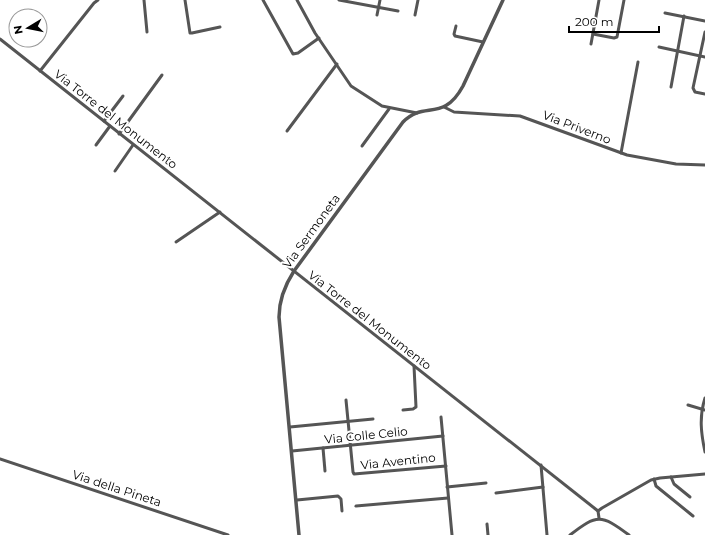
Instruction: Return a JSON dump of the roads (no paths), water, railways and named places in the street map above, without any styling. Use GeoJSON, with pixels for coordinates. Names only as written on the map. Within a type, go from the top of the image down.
{"type":"FeatureCollection","features":[{"type":"Feature","properties":{"kind":"street"},"geometry":{"type":"LineString","coordinates":[[40,71],[98,0]]}},
{"type":"Feature","properties":{"kind":"street"},"geometry":{"type":"LineString","coordinates":[[144,0],[146,32]]}},
{"type":"Feature","properties":{"kind":"street"},"geometry":{"type":"LineString","coordinates":[[184,0],[190,33],[220,27]]}},
{"type":"Feature","properties":{"kind":"street"},"geometry":{"type":"LineString","coordinates":[[263,0],[293,54],[298,53],[319,38]]}},
{"type":"Feature","properties":{"kind":"street"},"geometry":{"type":"LineString","coordinates":[[297,0],[319,38],[353,88],[377,104],[416,113]]}},
{"type":"Feature","properties":{"kind":"street"},"geometry":{"type":"LineString","coordinates":[[339,0],[398,11]]}},
{"type":"Feature","properties":{"kind":"street"},"geometry":{"type":"LineString","coordinates":[[377,15],[380,0]]}},
{"type":"Feature","properties":{"kind":"street"},"geometry":{"type":"LineString","coordinates":[[416,15],[418,0]]}},
{"type":"Feature","properties":{"kind":"street"},"geometry":{"type":"LineString","coordinates":[[444,107],[453,100],[460,91],[503,0]]}},
{"type":"Feature","properties":{"kind":"street"},"geometry":{"type":"LineString","coordinates":[[591,44],[599,0]]}},
{"type":"Feature","properties":{"kind":"street"},"geometry":{"type":"LineString","coordinates":[[593,34],[617,38],[624,0]]}},
{"type":"Feature","properties":{"kind":"street"},"geometry":{"type":"LineString","coordinates":[[665,12],[705,21]]}},
{"type":"Feature","properties":{"kind":"street"},"geometry":{"type":"LineString","coordinates":[[670,87],[684,16]]}},
{"type":"Feature","properties":{"kind":"street"},"geometry":{"type":"LineString","coordinates":[[456,26],[455,36],[483,42]]}},
{"type":"Feature","properties":{"kind":"street"},"geometry":{"type":"LineString","coordinates":[[705,32],[693,89],[695,92],[705,94]]}},
{"type":"Feature","properties":{"kind":"street","name":"Via Torre del Monumento"},"geometry":{"type":"LineString","coordinates":[[0,39],[598,511]]}},
{"type":"Feature","properties":{"kind":"street"},"geometry":{"type":"LineString","coordinates":[[659,47],[705,57]]}},
{"type":"Feature","properties":{"kind":"street"},"geometry":{"type":"LineString","coordinates":[[621,153],[638,62]]}},
{"type":"Feature","properties":{"kind":"street"},"geometry":{"type":"LineString","coordinates":[[287,130],[337,64]]}},
{"type":"Feature","properties":{"kind":"street"},"geometry":{"type":"LineString","coordinates":[[119,134],[162,76]]}},
{"type":"Feature","properties":{"kind":"street"},"geometry":{"type":"LineString","coordinates":[[104,122],[123,96]]}},
{"type":"Feature","properties":{"kind":"street","name":"Via Sermoneta"},"geometry":{"type":"LineString","coordinates":[[300,535],[279,309],[283,290],[294,270],[400,126],[408,117],[416,113],[444,107]]}},
{"type":"Feature","properties":{"kind":"street","name":"Via Priverno"},"geometry":{"type":"LineString","coordinates":[[444,107],[449,111],[454,112],[524,117],[621,153],[676,164],[705,165]]}},
{"type":"Feature","properties":{"kind":"street"},"geometry":{"type":"LineString","coordinates":[[362,146],[389,108]]}},
{"type":"Feature","properties":{"kind":"street"},"geometry":{"type":"LineString","coordinates":[[96,145],[110,126]]}},
{"type":"Feature","properties":{"kind":"street"},"geometry":{"type":"LineString","coordinates":[[115,171],[133,145]]}},
{"type":"Feature","properties":{"kind":"street"},"geometry":{"type":"LineString","coordinates":[[176,242],[220,212]]}},
{"type":"Feature","properties":{"kind":"street"},"geometry":{"type":"LineString","coordinates":[[404,410],[413,409],[416,407],[414,366]]}},
{"type":"Feature","properties":{"kind":"street"},"geometry":{"type":"LineString","coordinates":[[705,398],[701,428],[705,452]]}},
{"type":"Feature","properties":{"kind":"street","name":"Via Aventino"},"geometry":{"type":"LineString","coordinates":[[346,400],[353,473],[355,475],[446,466]]}},
{"type":"Feature","properties":{"kind":"street"},"geometry":{"type":"LineString","coordinates":[[688,405],[703,410]]}},
{"type":"Feature","properties":{"kind":"street"},"geometry":{"type":"LineString","coordinates":[[441,417],[452,535]]}},
{"type":"Feature","properties":{"kind":"street"},"geometry":{"type":"LineString","coordinates":[[290,427],[372,419]]}},
{"type":"Feature","properties":{"kind":"street","name":"Via Colle Celio"},"geometry":{"type":"LineString","coordinates":[[292,451],[443,436]]}},
{"type":"Feature","properties":{"kind":"street"},"geometry":{"type":"LineString","coordinates":[[323,448],[325,471]]}},
{"type":"Feature","properties":{"kind":"street","name":"Via della Pineta"},"geometry":{"type":"LineString","coordinates":[[0,459],[228,535]]}},
{"type":"Feature","properties":{"kind":"street"},"geometry":{"type":"LineString","coordinates":[[541,466],[546,535]]}},
{"type":"Feature","properties":{"kind":"street"},"geometry":{"type":"LineString","coordinates":[[599,518],[598,511],[654,479],[705,474]]}},
{"type":"Feature","properties":{"kind":"street"},"geometry":{"type":"LineString","coordinates":[[671,477],[673,483],[690,497]]}},
{"type":"Feature","properties":{"kind":"street"},"geometry":{"type":"LineString","coordinates":[[654,479],[656,486],[693,516]]}},
{"type":"Feature","properties":{"kind":"street"},"geometry":{"type":"LineString","coordinates":[[448,487],[486,483]]}},
{"type":"Feature","properties":{"kind":"street"},"geometry":{"type":"LineString","coordinates":[[496,493],[543,487]]}},
{"type":"Feature","properties":{"kind":"street"},"geometry":{"type":"LineString","coordinates":[[297,500],[338,496],[341,498],[342,511]]}},
{"type":"Feature","properties":{"kind":"street"},"geometry":{"type":"LineString","coordinates":[[356,506],[448,498]]}},
{"type":"Feature","properties":{"kind":"street"},"geometry":{"type":"LineString","coordinates":[[570,535],[587,522],[599,518],[614,523],[629,535]]}},
{"type":"Feature","properties":{"kind":"street"},"geometry":{"type":"LineString","coordinates":[[487,524],[488,535]]}}]}
